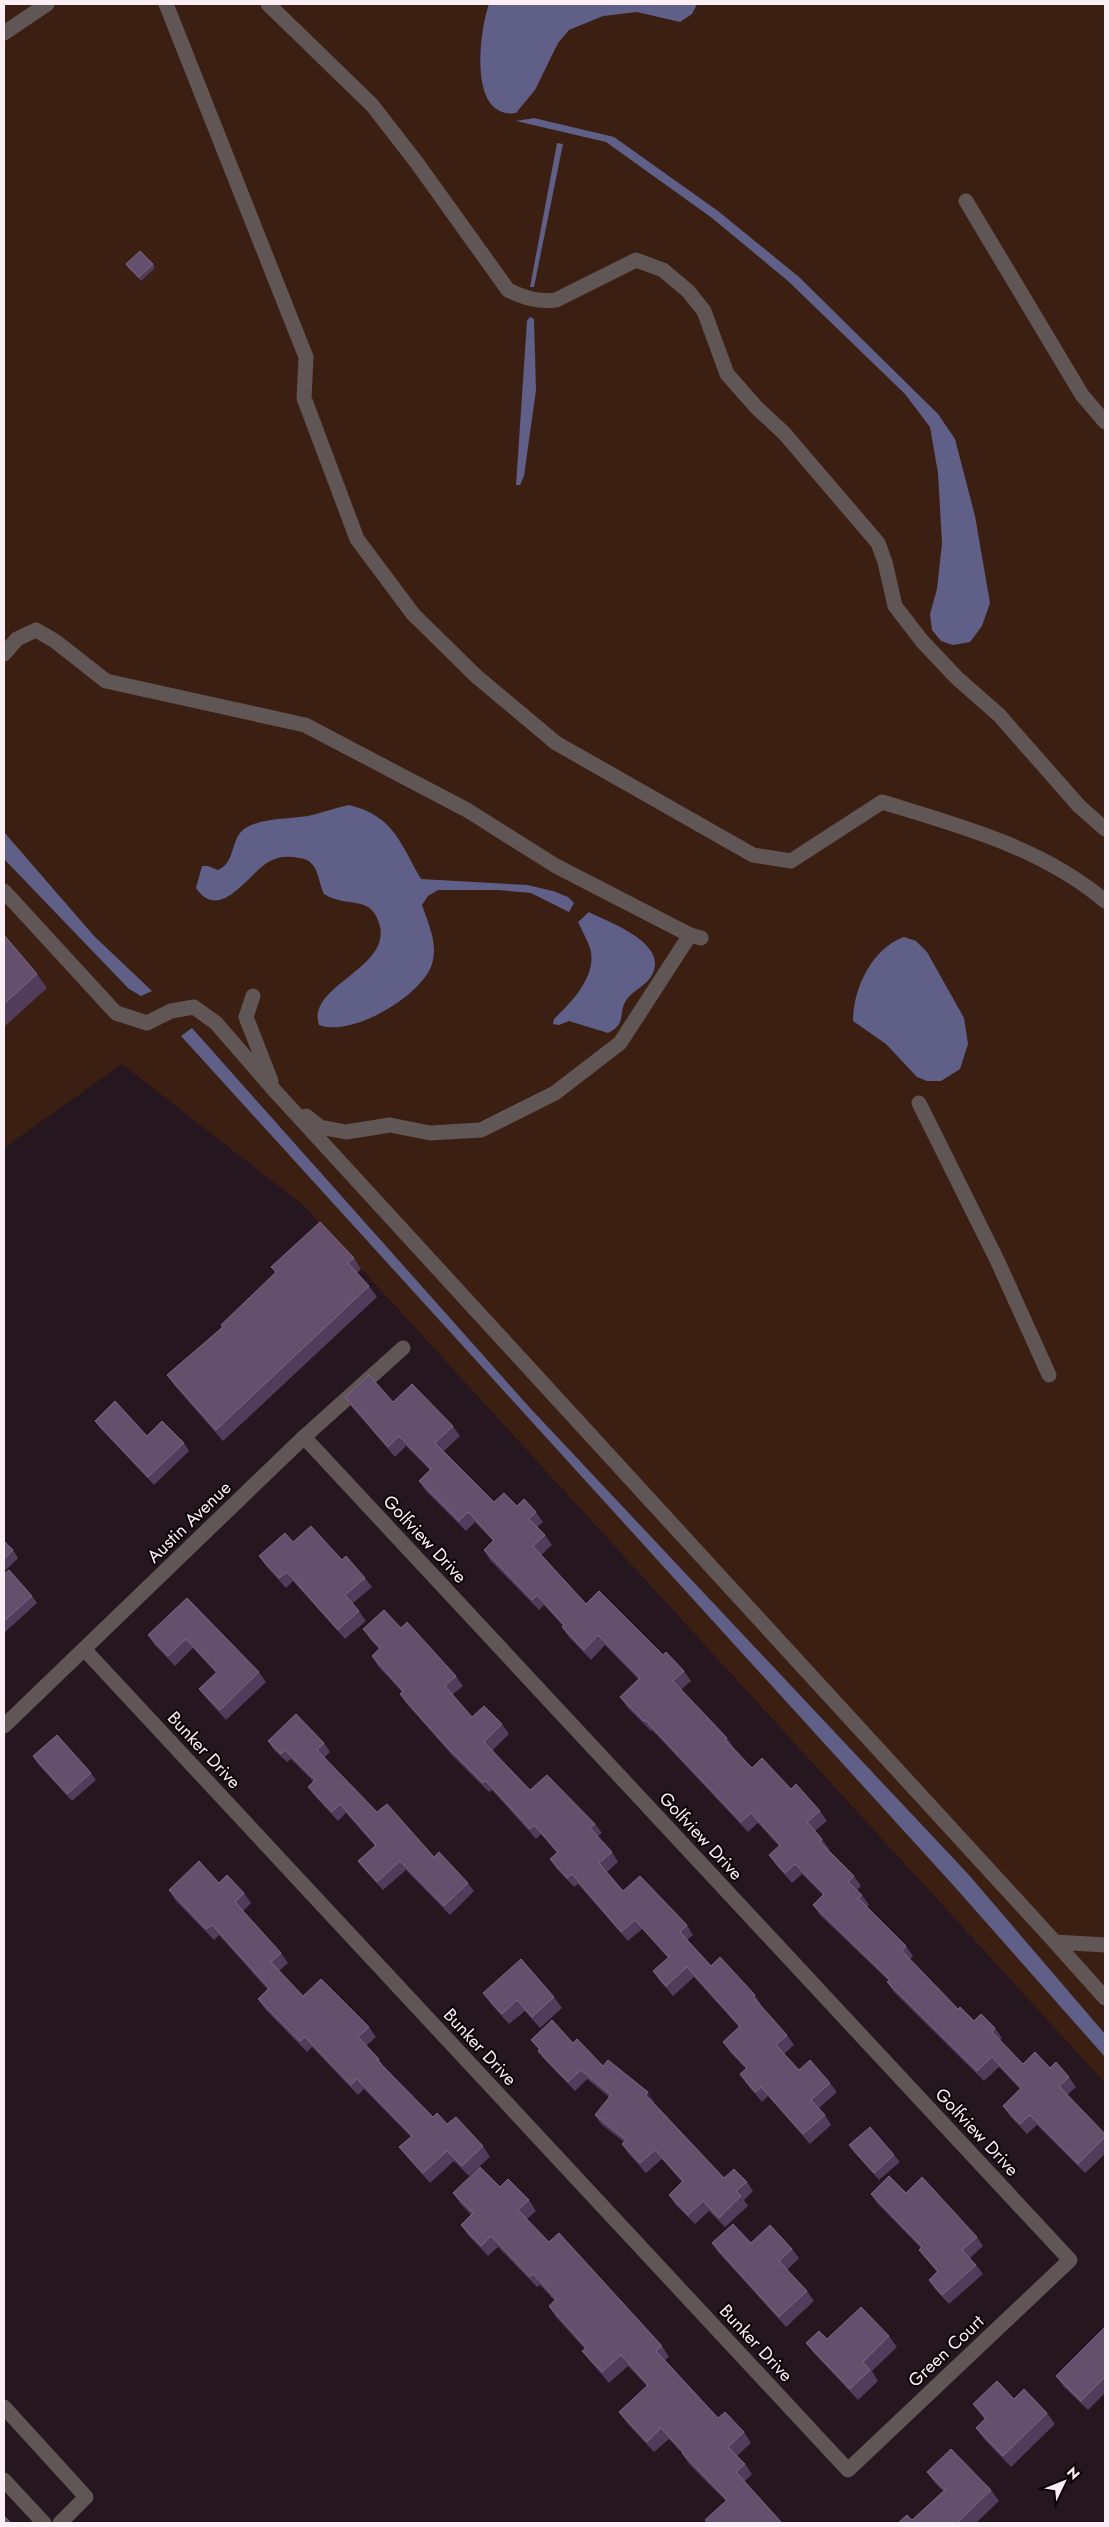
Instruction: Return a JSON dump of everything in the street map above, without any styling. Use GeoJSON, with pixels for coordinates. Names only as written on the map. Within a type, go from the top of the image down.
{"type":"FeatureCollection","features":[{"type":"Feature","properties":{"kind":"street"},"geometry":{"type":"LineString","coordinates":[[4,33],[47,4]]}},
{"type":"Feature","properties":{"kind":"street"},"geometry":{"type":"LineString","coordinates":[[166,4],[306,357],[304,398],[357,539],[412,614],[469,669],[556,743],[752,854],[791,861],[882,802],[1006,842],[1086,885],[1105,901]]}},
{"type":"Feature","properties":{"kind":"street"},"geometry":{"type":"LineString","coordinates":[[268,4],[372,106],[417,163],[508,290],[543,302],[556,300],[636,260],[663,270],[688,291],[704,311],[727,374],[757,408],[784,433],[878,543],[885,562],[895,606],[922,641],[957,678],[999,715],[1079,806],[1105,829]]}},
{"type":"Feature","properties":{"kind":"street"},"geometry":{"type":"LineString","coordinates":[[966,201],[1082,395],[1105,422]]}},
{"type":"Feature","properties":{"kind":"street"},"geometry":{"type":"LineString","coordinates":[[4,654],[17,639],[36,630],[55,641],[106,680],[306,725],[467,810],[556,866],[695,937],[620,1043],[555,1093],[480,1130],[430,1133],[390,1125],[346,1132],[320,1127],[275,1091],[246,1017],[253,996]]}},
{"type":"Feature","properties":{"kind":"street"},"geometry":{"type":"LineString","coordinates":[[4,891],[116,1013],[147,1023],[171,1010],[194,1007],[216,1024],[275,1091],[1056,1942],[1105,1998]]}},
{"type":"Feature","properties":{"kind":"street"},"geometry":{"type":"LineString","coordinates":[[919,1104],[998,1262],[1049,1375]]}},
{"type":"Feature","properties":{"kind":"street","name":"Austin Avenue"},"geometry":{"type":"LineString","coordinates":[[4,1726],[304,1437],[403,1348]]}},
{"type":"Feature","properties":{"kind":"street","name":"Golfview Drive"},"geometry":{"type":"LineString","coordinates":[[304,1437],[1070,2260]]}},
{"type":"Feature","properties":{"kind":"street","name":"Bunker Drive"},"geometry":{"type":"LineString","coordinates":[[84,1649],[848,2470]]}},
{"type":"Feature","properties":{"kind":"street"},"geometry":{"type":"LineString","coordinates":[[1056,1942],[1105,1945]]}},
{"type":"Feature","properties":{"kind":"street","name":"Green Court"},"geometry":{"type":"LineString","coordinates":[[848,2470],[1070,2260]]}},
{"type":"Feature","properties":{"kind":"street"},"geometry":{"type":"LineString","coordinates":[[4,2407],[86,2497],[60,2523]]}},
{"type":"Feature","properties":{"kind":"street"},"geometry":{"type":"LineString","coordinates":[[4,2480],[44,2523]]}},
{"type":"Feature","properties":{"kind":"shaded area"},"geometry":{"type":"Polygon","coordinates":[[[4,4],[1105,4],[1105,2083],[303,1205],[122,1064],[4,1148],[4,4]]]}},
{"type":"Feature","properties":{"kind":"water"},"geometry":{"type":"Polygon","coordinates":[[[489,4],[697,4],[692,14],[680,22],[637,12],[603,16],[569,30],[558,43],[535,90],[516,113],[501,111],[490,103],[484,89],[480,53],[485,17],[489,4]]]}},
{"type":"Feature","properties":{"kind":"water"},"geometry":{"type":"Polygon","coordinates":[[[534,118],[614,137],[718,211],[799,277],[938,414],[955,439],[975,516],[990,603],[982,626],[970,642],[953,645],[941,641],[932,630],[930,614],[937,589],[942,543],[938,473],[930,427],[905,394],[788,281],[712,218],[606,142],[516,121],[534,118]]]}},
{"type":"Feature","properties":{"kind":"water"},"geometry":{"type":"Polygon","coordinates":[[[557,143],[563,144],[534,287],[530,287],[557,143]]]}},
{"type":"Feature","properties":{"kind":"water"},"geometry":{"type":"Polygon","coordinates":[[[530,317],[534,319],[536,390],[524,476],[520,485],[516,485],[527,321],[530,317]]]}},
{"type":"Feature","properties":{"kind":"water"},"geometry":{"type":"Polygon","coordinates":[[[349,805],[376,816],[386,824],[401,843],[421,879],[527,885],[553,891],[568,897],[574,903],[569,912],[531,893],[498,890],[438,890],[428,896],[422,905],[431,932],[434,953],[428,973],[417,986],[403,999],[368,1019],[349,1025],[333,1027],[319,1025],[318,1011],[325,999],[336,987],[363,965],[374,952],[380,939],[379,923],[372,910],[358,903],[336,899],[324,894],[314,866],[302,858],[281,857],[270,861],[234,892],[225,898],[215,901],[205,898],[196,888],[202,866],[218,870],[224,866],[231,856],[241,831],[247,827],[269,820],[308,816],[349,805]]]}},
{"type":"Feature","properties":{"kind":"water"},"geometry":{"type":"Polygon","coordinates":[[[4,832],[94,936],[152,991],[141,996],[129,989],[4,859],[4,832]]]}},
{"type":"Feature","properties":{"kind":"water"},"geometry":{"type":"Polygon","coordinates":[[[589,912],[623,928],[635,936],[652,953],[655,964],[650,979],[627,999],[620,1022],[608,1033],[569,1021],[559,1025],[553,1024],[554,1019],[568,1005],[587,978],[591,958],[590,948],[578,922],[589,912]]]}},
{"type":"Feature","properties":{"kind":"water"},"geometry":{"type":"Polygon","coordinates":[[[904,937],[916,941],[927,952],[964,1018],[968,1044],[960,1069],[941,1081],[927,1081],[917,1077],[886,1044],[853,1021],[856,996],[866,971],[883,950],[893,942],[904,937]]]}},
{"type":"Feature","properties":{"kind":"water"},"geometry":{"type":"Polygon","coordinates":[[[192,1028],[530,1408],[969,1875],[1105,2034],[1105,2057],[953,1885],[181,1036],[192,1028]]]}},
{"type":"Feature","properties":{"kind":"building"},"geometry":{"type":"Polygon","coordinates":[[[140,251],[153,264],[139,277],[126,264],[140,251]]]}},
{"type":"Feature","properties":{"kind":"building"},"geometry":{"type":"Polygon","coordinates":[[[4,935],[37,974],[4,1004],[4,935]]]}},
{"type":"Feature","properties":{"kind":"building"},"geometry":{"type":"Polygon","coordinates":[[[320,1222],[354,1258],[348,1263],[369,1286],[216,1430],[167,1375],[223,1327],[221,1325],[276,1272],[271,1267],[320,1222]]]}},
{"type":"Feature","properties":{"kind":"building"},"geometry":{"type":"Polygon","coordinates":[[[369,1375],[393,1402],[412,1384],[453,1426],[435,1443],[494,1502],[504,1493],[517,1506],[524,1499],[536,1512],[529,1519],[545,1535],[533,1546],[586,1604],[599,1591],[663,1655],[666,1652],[684,1671],[673,1681],[727,1738],[725,1740],[752,1768],[762,1758],[791,1789],[796,1784],[820,1811],[807,1822],[822,1839],[820,1842],[854,1876],[848,1882],[862,1895],[858,1898],[906,1946],[902,1951],[958,2009],[960,2007],[974,2021],[981,2014],[995,2028],[992,2032],[1023,2064],[1035,2052],[1050,2068],[1056,2062],[1069,2077],[1059,2086],[1105,2134],[1105,2137],[1078,2164],[1030,2115],[1020,2124],[1003,2106],[1021,2088],[992,2057],[977,2071],[887,1982],[890,1980],[813,1905],[824,1894],[795,1864],[785,1873],[769,1855],[780,1845],[751,1813],[741,1822],[645,1720],[620,1697],[640,1678],[598,1635],[584,1650],[562,1627],[564,1625],[537,1595],[532,1600],[484,1550],[494,1540],[468,1512],[459,1521],[419,1481],[431,1469],[399,1436],[388,1447],[345,1397],[369,1375]]]}},
{"type":"Feature","properties":{"kind":"building"},"geometry":{"type":"Polygon","coordinates":[[[115,1401],[147,1436],[162,1421],[184,1443],[148,1477],[95,1421],[115,1401]]]}},
{"type":"Feature","properties":{"kind":"building"},"geometry":{"type":"Polygon","coordinates":[[[311,1526],[342,1560],[346,1556],[365,1578],[345,1595],[359,1611],[338,1630],[287,1572],[279,1578],[259,1556],[285,1533],[293,1542],[311,1526]]]}},
{"type":"Feature","properties":{"kind":"building"},"geometry":{"type":"Polygon","coordinates":[[[4,1541],[13,1550],[4,1559],[4,1541]]]}},
{"type":"Feature","properties":{"kind":"building"},"geometry":{"type":"Polygon","coordinates":[[[9,1570],[32,1596],[4,1621],[4,1574],[9,1570]]]}},
{"type":"Feature","properties":{"kind":"building"},"geometry":{"type":"Polygon","coordinates":[[[187,1598],[259,1672],[220,1710],[199,1689],[217,1672],[186,1639],[168,1656],[148,1635],[187,1598]]]}},
{"type":"Feature","properties":{"kind":"building"},"geometry":{"type":"Polygon","coordinates":[[[384,1610],[401,1628],[407,1622],[456,1676],[445,1686],[472,1717],[484,1706],[502,1724],[484,1742],[530,1790],[547,1775],[595,1824],[590,1828],[612,1852],[599,1863],[623,1891],[640,1876],[687,1925],[680,1932],[711,1966],[720,1957],[755,1995],[753,1997],[787,2035],[776,2045],[799,2070],[810,2060],[830,2083],[811,2100],[825,2115],[803,2134],[761,2087],[755,2092],[740,2074],[747,2068],[723,2042],[740,2026],[687,1967],[666,1986],[653,1971],[669,1957],[635,1920],[621,1932],[572,1874],[567,1878],[550,1859],[558,1852],[534,1825],[530,1829],[485,1780],[483,1783],[445,1745],[400,1694],[403,1691],[372,1656],[380,1648],[363,1629],[384,1610]]]}},
{"type":"Feature","properties":{"kind":"building"},"geometry":{"type":"Polygon","coordinates":[[[296,1714],[324,1743],[317,1750],[377,1812],[387,1804],[434,1857],[439,1852],[468,1883],[444,1906],[400,1861],[377,1882],[358,1861],[376,1845],[340,1804],[332,1812],[308,1787],[315,1780],[285,1750],[281,1754],[268,1741],[296,1714]]]}},
{"type":"Feature","properties":{"kind":"building"},"geometry":{"type":"Polygon","coordinates":[[[57,1735],[91,1773],[67,1794],[33,1756],[57,1735]]]}},
{"type":"Feature","properties":{"kind":"building"},"geometry":{"type":"Polygon","coordinates":[[[199,1861],[219,1883],[227,1875],[244,1893],[235,1902],[281,1953],[271,1962],[303,1996],[321,1979],[369,2027],[358,2037],[379,2059],[377,2060],[433,2117],[437,2113],[447,2124],[456,2117],[483,2146],[462,2166],[447,2151],[423,2173],[399,2147],[412,2136],[357,2079],[351,2085],[305,2037],[300,2041],[258,1999],[269,1988],[212,1925],[206,1929],[169,1890],[199,1861]]]}},
{"type":"Feature","properties":{"kind":"building"},"geometry":{"type":"Polygon","coordinates":[[[521,1959],[554,1997],[532,2017],[517,2000],[502,2014],[483,1993],[521,1959]]]}},
{"type":"Feature","properties":{"kind":"building"},"geometry":{"type":"Polygon","coordinates":[[[552,2020],[573,2043],[577,2039],[603,2066],[608,2060],[648,2092],[646,2095],[724,2178],[734,2169],[747,2182],[736,2191],[741,2196],[719,2218],[703,2201],[688,2215],[669,2195],[683,2181],[655,2150],[640,2163],[622,2144],[626,2140],[595,2115],[611,2095],[581,2070],[568,2082],[538,2051],[540,2049],[531,2040],[552,2020]]]}},
{"type":"Feature","properties":{"kind":"building"},"geometry":{"type":"Polygon","coordinates":[[[870,2127],[894,2155],[874,2173],[849,2145],[870,2127]]]}},
{"type":"Feature","properties":{"kind":"building"},"geometry":{"type":"Polygon","coordinates":[[[480,2167],[500,2187],[508,2179],[529,2200],[518,2210],[549,2242],[559,2233],[662,2346],[656,2351],[718,2418],[725,2412],[744,2432],[728,2447],[745,2464],[736,2472],[782,2523],[708,2523],[705,2520],[727,2500],[661,2428],[647,2442],[619,2412],[648,2385],[621,2355],[602,2372],[582,2351],[586,2348],[549,2306],[556,2299],[533,2274],[530,2277],[491,2236],[481,2246],[461,2225],[473,2213],[453,2193],[480,2167]]]}},
{"type":"Feature","properties":{"kind":"building"},"geometry":{"type":"Polygon","coordinates":[[[889,2176],[906,2193],[922,2177],[977,2237],[962,2250],[976,2265],[942,2295],[929,2280],[938,2271],[919,2250],[922,2247],[871,2194],[889,2176]]]}},
{"type":"Feature","properties":{"kind":"building"},"geometry":{"type":"Polygon","coordinates":[[[733,2224],[751,2243],[770,2225],[792,2249],[779,2261],[807,2291],[779,2317],[712,2243],[733,2224]]]}},
{"type":"Feature","properties":{"kind":"building"},"geometry":{"type":"Polygon","coordinates":[[[861,2307],[889,2336],[863,2362],[870,2370],[850,2389],[806,2343],[819,2331],[827,2339],[861,2307]]]}},
{"type":"Feature","properties":{"kind":"building"},"geometry":{"type":"Polygon","coordinates":[[[1105,2327],[1105,2377],[1081,2401],[1056,2376],[1105,2327]]]}},
{"type":"Feature","properties":{"kind":"building"},"geometry":{"type":"Polygon","coordinates":[[[997,2381],[1014,2399],[1024,2389],[1047,2413],[1003,2456],[976,2428],[986,2418],[973,2404],[997,2381]]]}},
{"type":"Feature","properties":{"kind":"building"},"geometry":{"type":"Polygon","coordinates":[[[951,2449],[991,2490],[957,2523],[898,2523],[907,2515],[912,2520],[945,2490],[927,2472],[951,2449]]]}},
{"type":"Feature","properties":{"kind":"building"},"geometry":{"type":"Polygon","coordinates":[[[4,2516],[11,2523],[4,2523],[4,2516]]]}}]}
